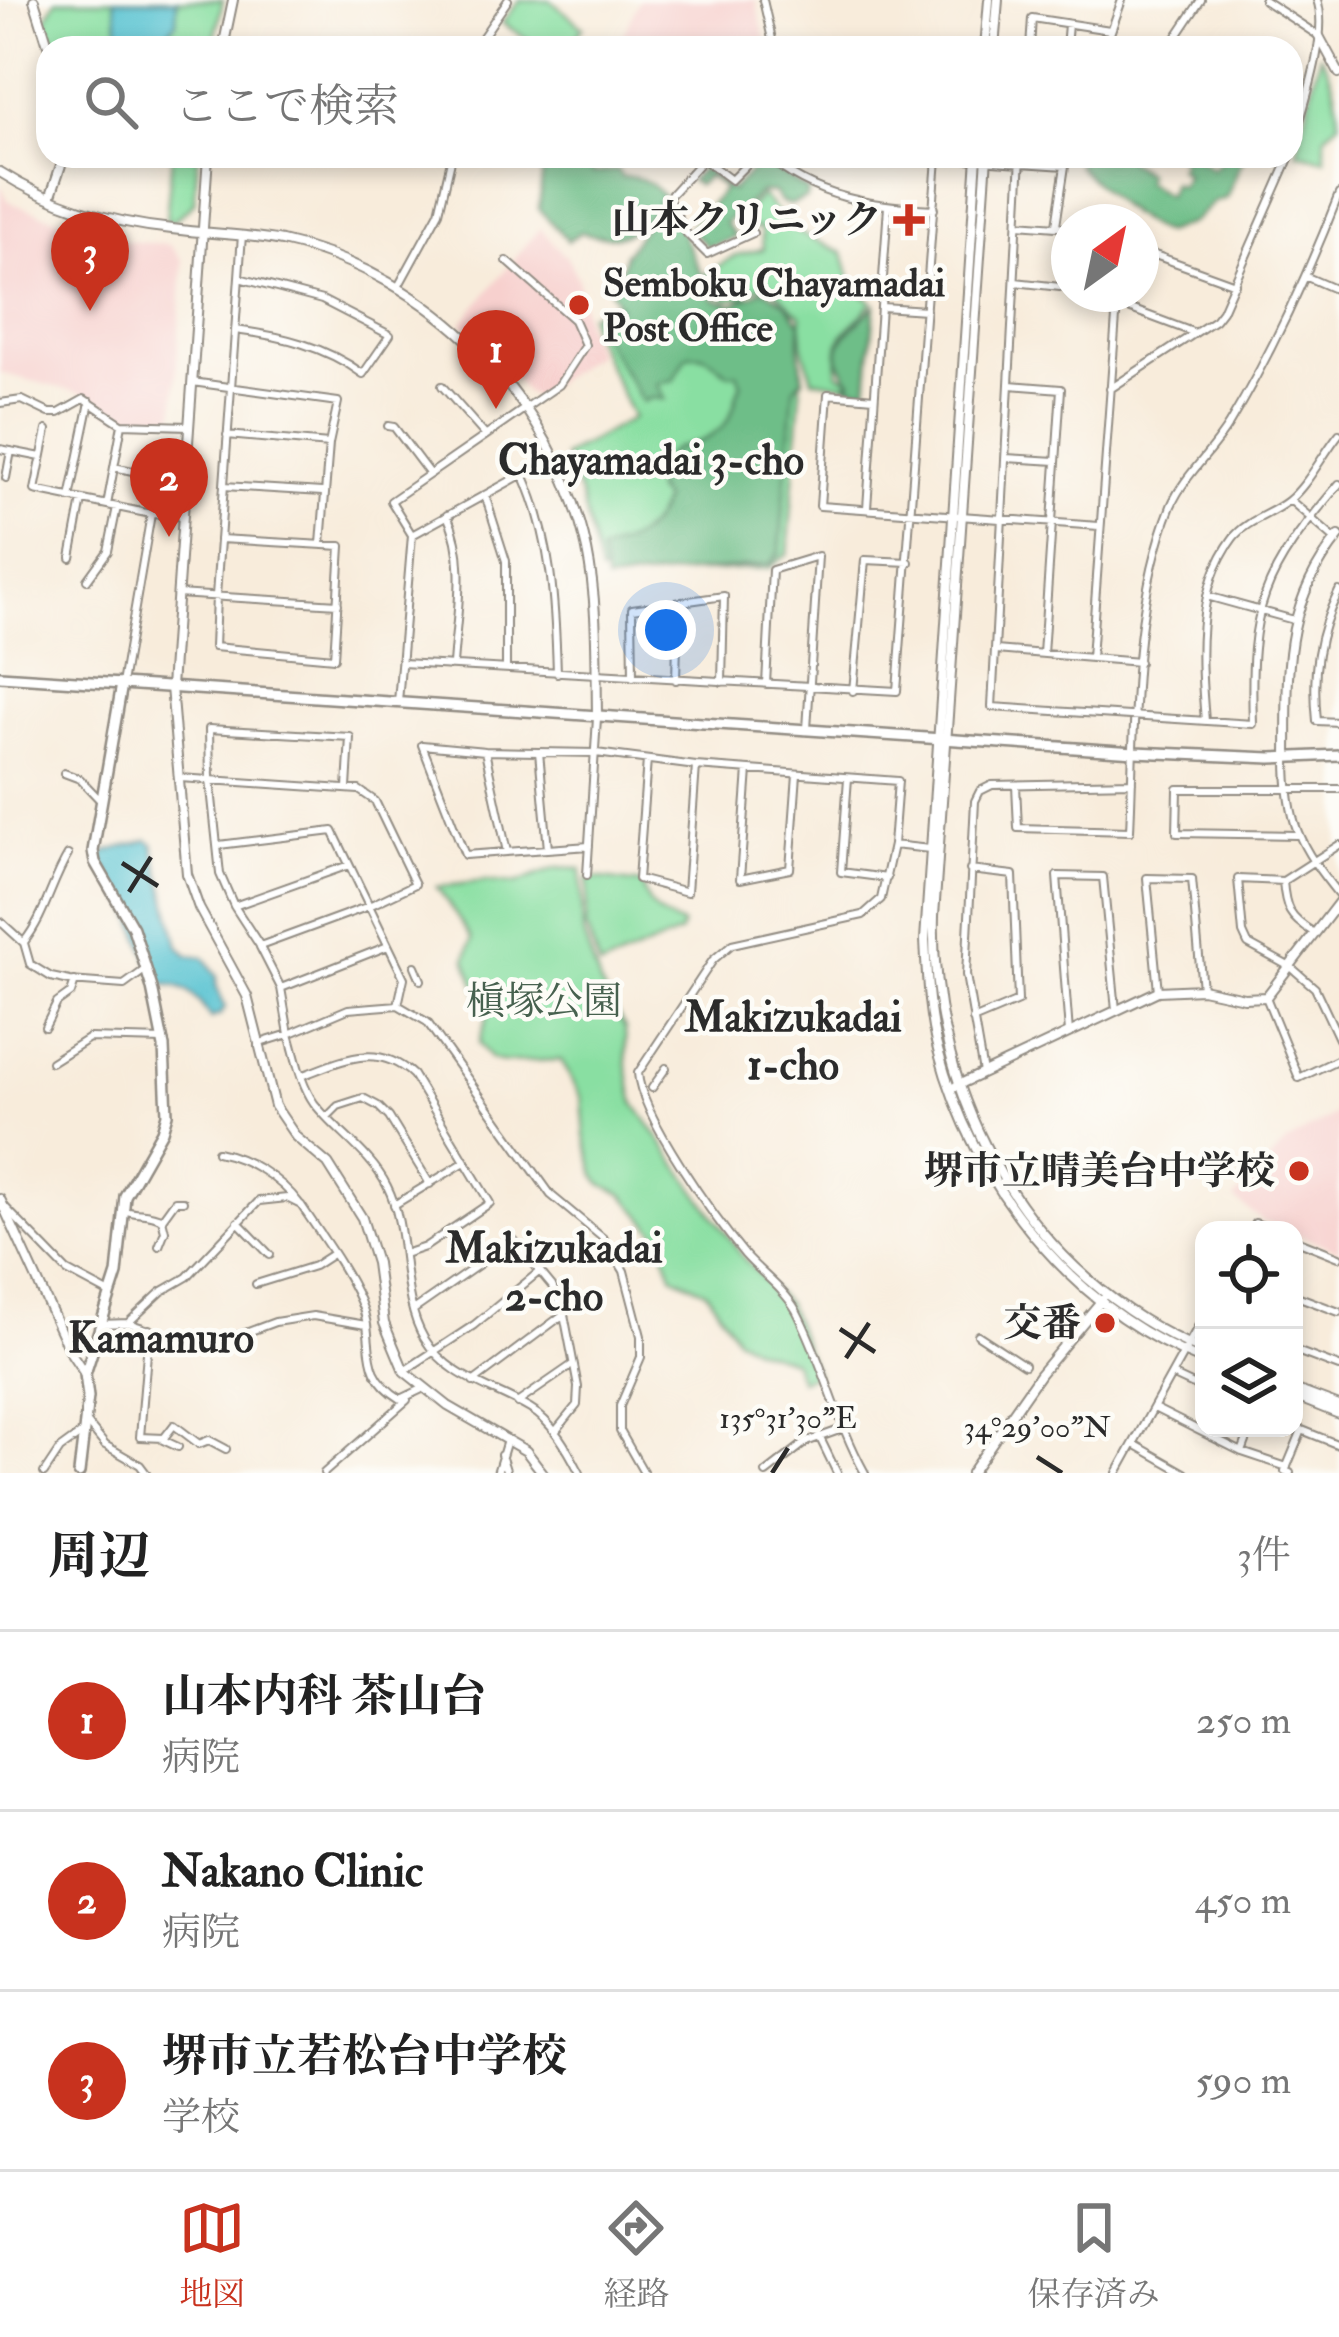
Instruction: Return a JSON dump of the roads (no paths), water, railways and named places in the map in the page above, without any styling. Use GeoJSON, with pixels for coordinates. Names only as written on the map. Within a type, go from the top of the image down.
{"type":"FeatureCollection","features":[{"type":"Feature","properties":{"kind":"main road"},"geometry":{"type":"LineString","coordinates":[[0,676],[1135,752],[1287,758],[1339,755]]}},
{"type":"Feature","properties":{"kind":"main road"},"geometry":{"type":"LineString","coordinates":[[79,1473],[87,1426],[85,1374],[117,1274],[125,1196],[167,1114],[164,1040],[146,969],[128,916],[95,862],[93,845],[122,684]]}},
{"type":"Feature","properties":{"kind":"street"},"geometry":{"type":"LineString","coordinates":[[34,0],[45,36]]}},
{"type":"Feature","properties":{"kind":"street"},"geometry":{"type":"LineString","coordinates":[[226,36],[233,0]]}},
{"type":"Feature","properties":{"kind":"street"},"geometry":{"type":"LineString","coordinates":[[483,36],[508,0]]}},
{"type":"Feature","properties":{"kind":"street"},"geometry":{"type":"LineString","coordinates":[[763,0],[771,36]]}},
{"type":"Feature","properties":{"kind":"street"},"geometry":{"type":"LineString","coordinates":[[987,36],[993,0]]}},
{"type":"Feature","properties":{"kind":"street"},"geometry":{"type":"LineString","coordinates":[[993,0],[994,36]]}},
{"type":"Feature","properties":{"kind":"street"},"geometry":{"type":"LineString","coordinates":[[1109,36],[1122,0]]}},
{"type":"Feature","properties":{"kind":"street"},"geometry":{"type":"LineString","coordinates":[[1177,36],[1201,0]]}},
{"type":"Feature","properties":{"kind":"street"},"geometry":{"type":"LineString","coordinates":[[1264,0],[1318,36],[1339,73]]}},
{"type":"Feature","properties":{"kind":"street"},"geometry":{"type":"LineString","coordinates":[[1303,104],[1318,36],[1321,6],[1317,0]]}},
{"type":"Feature","properties":{"kind":"street"},"geometry":{"type":"LineString","coordinates":[[1031,36],[1032,19],[1110,30]]}},
{"type":"Feature","properties":{"kind":"street"},"geometry":{"type":"LineString","coordinates":[[1067,36],[1068,24]]}},
{"type":"Feature","properties":{"kind":"street"},"geometry":{"type":"LineString","coordinates":[[50,198],[60,168]]}},
{"type":"Feature","properties":{"kind":"street"},"geometry":{"type":"LineString","coordinates":[[207,168],[171,687],[187,874],[199,908],[238,975],[275,1106],[296,1137],[328,1164],[362,1218],[376,1263],[385,1323],[404,1371],[422,1389],[526,1451],[543,1473]]}},
{"type":"Feature","properties":{"kind":"street"},"geometry":{"type":"LineString","coordinates":[[398,287],[435,223],[449,168]]}},
{"type":"Feature","properties":{"kind":"street"},"geometry":{"type":"LineString","coordinates":[[696,168],[668,198],[687,234],[707,254],[753,233]]}},
{"type":"Feature","properties":{"kind":"street"},"geometry":{"type":"LineString","coordinates":[[717,168],[731,180],[743,168]]}},
{"type":"Feature","properties":{"kind":"street"},"geometry":{"type":"LineString","coordinates":[[784,168],[818,190],[888,206],[934,208]]}},
{"type":"Feature","properties":{"kind":"street"},"geometry":{"type":"LineString","coordinates":[[402,663],[892,693],[900,686],[936,168]]}},
{"type":"Feature","properties":{"kind":"street"},"geometry":{"type":"LineString","coordinates":[[954,1087],[933,947],[981,168]]}},
{"type":"Feature","properties":{"kind":"street"},"geometry":{"type":"LineString","coordinates":[[1021,168],[992,707],[1253,724],[1251,656],[1258,608],[1281,560],[1339,484]]}},
{"type":"Feature","properties":{"kind":"street"},"geometry":{"type":"LineString","coordinates":[[1059,204],[1065,168]]}},
{"type":"Feature","properties":{"kind":"street"},"geometry":{"type":"LineString","coordinates":[[1110,389],[1215,320],[1284,168]]}},
{"type":"Feature","properties":{"kind":"street"},"geometry":{"type":"LineString","coordinates":[[0,172],[50,198],[115,219],[301,246],[345,261],[398,287],[463,336],[526,408],[570,493],[587,551],[597,676],[587,874]]}},
{"type":"Feature","properties":{"kind":"street"},"geometry":{"type":"LineString","coordinates":[[1016,785],[1018,828],[1130,831],[1144,600],[1170,509],[1181,484],[1227,428],[1306,277],[1339,194]]}},
{"type":"Feature","properties":{"kind":"street"},"geometry":{"type":"LineString","coordinates":[[867,509],[888,206]]}},
{"type":"Feature","properties":{"kind":"street"},"geometry":{"type":"LineString","coordinates":[[1330,217],[1339,223]]}},
{"type":"Feature","properties":{"kind":"street"},"geometry":{"type":"LineString","coordinates":[[1018,224],[1051,225]]}},
{"type":"Feature","properties":{"kind":"street"},"geometry":{"type":"LineString","coordinates":[[220,539],[341,546],[334,658],[214,647],[216,596],[227,435],[236,330],[242,236]]}},
{"type":"Feature","properties":{"kind":"street"},"geometry":{"type":"LineString","coordinates":[[1159,257],[1235,284]]}},
{"type":"Feature","properties":{"kind":"street"},"geometry":{"type":"LineString","coordinates":[[398,702],[412,535],[391,501],[559,385],[585,341],[574,320],[506,261]]}},
{"type":"Feature","properties":{"kind":"street"},"geometry":{"type":"LineString","coordinates":[[1306,277],[1339,291]]}},
{"type":"Feature","properties":{"kind":"street"},"geometry":{"type":"LineString","coordinates":[[236,330],[294,340],[363,374],[391,335],[322,300],[239,278]]}},
{"type":"Feature","properties":{"kind":"street"},"geometry":{"type":"LineString","coordinates":[[1015,282],[1051,286]]}},
{"type":"Feature","properties":{"kind":"street"},"geometry":{"type":"LineString","coordinates":[[882,308],[926,310]]}},
{"type":"Feature","properties":{"kind":"street"},"geometry":{"type":"LineString","coordinates":[[1091,658],[1116,312]]}},
{"type":"Feature","properties":{"kind":"street"},"geometry":{"type":"LineString","coordinates":[[1140,312],[1195,333]]}},
{"type":"Feature","properties":{"kind":"street"},"geometry":{"type":"LineString","coordinates":[[192,382],[338,402],[328,444],[321,545]]}},
{"type":"Feature","properties":{"kind":"street"},"geometry":{"type":"LineString","coordinates":[[1010,385],[1061,389],[1042,654]]}},
{"type":"Feature","properties":{"kind":"street"},"geometry":{"type":"LineString","coordinates":[[442,386],[485,435]]}},
{"type":"Feature","properties":{"kind":"street"},"geometry":{"type":"LineString","coordinates":[[874,398],[828,394],[820,506],[1100,526]]}},
{"type":"Feature","properties":{"kind":"street"},"geometry":{"type":"LineString","coordinates":[[0,403],[22,400],[59,413],[84,399],[122,424],[189,426]]}},
{"type":"Feature","properties":{"kind":"street"},"geometry":{"type":"LineString","coordinates":[[70,498],[90,402]]}},
{"type":"Feature","properties":{"kind":"street"},"geometry":{"type":"LineString","coordinates":[[107,505],[122,424]]}},
{"type":"Feature","properties":{"kind":"street"},"geometry":{"type":"LineString","coordinates":[[388,426],[394,427],[428,473]]}},
{"type":"Feature","properties":{"kind":"street"},"geometry":{"type":"LineString","coordinates":[[46,430],[34,490],[151,514],[183,515]]}},
{"type":"Feature","properties":{"kind":"street"},"geometry":{"type":"LineString","coordinates":[[227,435],[328,444]]}},
{"type":"Feature","properties":{"kind":"street"},"geometry":{"type":"LineString","coordinates":[[1205,721],[1201,642],[1207,596],[1235,535],[1290,500],[1338,437]]}},
{"type":"Feature","properties":{"kind":"street"},"geometry":{"type":"LineString","coordinates":[[0,449],[41,457]]}},
{"type":"Feature","properties":{"kind":"street"},"geometry":{"type":"LineString","coordinates":[[5,478],[11,451]]}},
{"type":"Feature","properties":{"kind":"street"},"geometry":{"type":"LineString","coordinates":[[412,535],[554,457]]}},
{"type":"Feature","properties":{"kind":"street"},"geometry":{"type":"LineString","coordinates":[[1006,458],[1056,461]]}},
{"type":"Feature","properties":{"kind":"street"},"geometry":{"type":"LineString","coordinates":[[114,467],[151,475]]}},
{"type":"Feature","properties":{"kind":"street"},"geometry":{"type":"LineString","coordinates":[[523,474],[546,535],[553,572],[557,673]]}},
{"type":"Feature","properties":{"kind":"street"},"geometry":{"type":"LineString","coordinates":[[224,486],[324,492]]}},
{"type":"Feature","properties":{"kind":"street"},"geometry":{"type":"LineString","coordinates":[[484,495],[506,561],[506,669]]}},
{"type":"Feature","properties":{"kind":"street"},"geometry":{"type":"LineString","coordinates":[[71,558],[82,500]]}},
{"type":"Feature","properties":{"kind":"street"},"geometry":{"type":"LineString","coordinates":[[954,1087],[1158,992],[1202,989],[1244,998],[1266,997],[1292,968],[1339,898],[1296,835],[1288,791],[1286,671],[1294,620],[1311,577],[1338,539],[1290,500]]}},
{"type":"Feature","properties":{"kind":"street"},"geometry":{"type":"LineString","coordinates":[[87,580],[108,551],[118,507]]}},
{"type":"Feature","properties":{"kind":"street"},"geometry":{"type":"LineString","coordinates":[[122,684],[151,514]]}},
{"type":"Feature","properties":{"kind":"street"},"geometry":{"type":"LineString","coordinates":[[447,515],[457,536],[459,559],[453,665]]}},
{"type":"Feature","properties":{"kind":"street"},"geometry":{"type":"LineString","coordinates":[[766,684],[772,570],[818,556],[807,729]]}},
{"type":"Feature","properties":{"kind":"street"},"geometry":{"type":"LineString","coordinates":[[853,691],[865,560],[909,562]]}},
{"type":"Feature","properties":{"kind":"street"},"geometry":{"type":"LineString","coordinates":[[1339,591],[1320,638],[1314,695],[1317,721],[1339,722]]}},
{"type":"Feature","properties":{"kind":"street"},"geometry":{"type":"LineString","coordinates":[[177,594],[338,604]]}},
{"type":"Feature","properties":{"kind":"street"},"geometry":{"type":"LineString","coordinates":[[633,677],[632,609],[724,596],[722,682]]}},
{"type":"Feature","properties":{"kind":"street"},"geometry":{"type":"LineString","coordinates":[[1207,596],[1294,620]]}},
{"type":"Feature","properties":{"kind":"street"},"geometry":{"type":"LineString","coordinates":[[676,680],[678,603]]}},
{"type":"Feature","properties":{"kind":"street"},"geometry":{"type":"LineString","coordinates":[[996,650],[1139,662]]}},
{"type":"Feature","properties":{"kind":"street"},"geometry":{"type":"LineString","coordinates":[[347,788],[350,737],[209,729],[220,874],[280,988],[301,1076],[313,1102],[371,1161],[394,1205],[424,1338],[473,1382],[534,1410],[556,1432],[580,1473]]}},
{"type":"Feature","properties":{"kind":"street"},"geometry":{"type":"LineString","coordinates":[[943,738],[925,940],[936,1045],[975,1130],[1010,1191],[1044,1234],[1103,1299],[1195,1355]]}},
{"type":"Feature","properties":{"kind":"street"},"geometry":{"type":"LineString","coordinates":[[589,846],[466,855],[422,745],[596,753],[696,766],[898,781],[893,845],[881,899],[862,915],[732,944],[713,960],[638,1072],[639,1092],[680,1163],[743,1252],[794,1307],[842,1429],[865,1473]]}},
{"type":"Feature","properties":{"kind":"street"},"geometry":{"type":"LineString","coordinates":[[485,751],[507,852]]}},
{"type":"Feature","properties":{"kind":"street"},"geometry":{"type":"LineString","coordinates":[[539,752],[548,849]]}},
{"type":"Feature","properties":{"kind":"street"},"geometry":{"type":"LineString","coordinates":[[647,760],[638,879],[687,892],[696,766]]}},
{"type":"Feature","properties":{"kind":"street"},"geometry":{"type":"LineString","coordinates":[[748,770],[740,879],[790,868],[797,774]]}},
{"type":"Feature","properties":{"kind":"street"},"geometry":{"type":"LineString","coordinates":[[64,773],[80,778],[100,800]]}},
{"type":"Feature","properties":{"kind":"street"},"geometry":{"type":"LineString","coordinates":[[848,777],[841,872],[887,878]]}},
{"type":"Feature","properties":{"kind":"street"},"geometry":{"type":"LineString","coordinates":[[178,778],[347,788],[375,801],[415,884],[260,946]]}},
{"type":"Feature","properties":{"kind":"street"},"geometry":{"type":"LineString","coordinates":[[983,1073],[966,975],[975,801],[980,791],[992,784],[1132,782]]}},
{"type":"Feature","properties":{"kind":"street"},"geometry":{"type":"LineString","coordinates":[[1296,835],[1177,832],[1178,789],[1339,789]]}},
{"type":"Feature","properties":{"kind":"street"},"geometry":{"type":"LineString","coordinates":[[219,845],[333,831],[404,978],[398,1005]]}},
{"type":"Feature","properties":{"kind":"street"},"geometry":{"type":"LineString","coordinates":[[893,845],[930,849]]}},
{"type":"Feature","properties":{"kind":"street"},"geometry":{"type":"LineString","coordinates":[[1339,845],[1283,881],[1238,880],[1248,944],[1292,968],[1315,988],[1339,1040]]}},
{"type":"Feature","properties":{"kind":"street"},"geometry":{"type":"LineString","coordinates":[[24,943],[68,855]]}},
{"type":"Feature","properties":{"kind":"street"},"geometry":{"type":"LineString","coordinates":[[234,906],[349,866]]}},
{"type":"Feature","properties":{"kind":"street"},"geometry":{"type":"LineString","coordinates":[[970,870],[1013,874],[1018,1001],[973,1020]]}},
{"type":"Feature","properties":{"kind":"street"},"geometry":{"type":"LineString","coordinates":[[1069,1033],[1057,876],[1103,877],[1116,1010]]}},
{"type":"Feature","properties":{"kind":"street"},"geometry":{"type":"LineString","coordinates":[[1158,992],[1147,878],[1192,879],[1202,989]]}},
{"type":"Feature","properties":{"kind":"street"},"geometry":{"type":"LineString","coordinates":[[1283,881],[1285,907],[1294,920],[1313,932]]}},
{"type":"Feature","properties":{"kind":"street"},"geometry":{"type":"LineString","coordinates":[[0,921],[24,943],[29,964],[52,977],[124,985],[146,969]]}},
{"type":"Feature","properties":{"kind":"street"},"geometry":{"type":"LineString","coordinates":[[280,988],[388,946]]}},
{"type":"Feature","properties":{"kind":"street"},"geometry":{"type":"LineString","coordinates":[[415,966],[421,980]]}},
{"type":"Feature","properties":{"kind":"street"},"geometry":{"type":"LineString","coordinates":[[45,1027],[75,981]]}},
{"type":"Feature","properties":{"kind":"street"},"geometry":{"type":"LineString","coordinates":[[1266,997],[1299,1078],[1339,1060]]}},
{"type":"Feature","properties":{"kind":"street"},"geometry":{"type":"LineString","coordinates":[[260,1042],[348,1009],[398,1005],[427,1022],[550,1196],[614,1252],[629,1286],[641,1336],[641,1358],[620,1406],[620,1431],[644,1473]]}},
{"type":"Feature","properties":{"kind":"street"},"geometry":{"type":"LineString","coordinates":[[51,1062],[89,1038],[164,1040]]}},
{"type":"Feature","properties":{"kind":"street"},"geometry":{"type":"LineString","coordinates":[[301,1076],[356,1055],[384,1056],[401,1064],[413,1075],[490,1204],[425,1247],[406,1254]]}},
{"type":"Feature","properties":{"kind":"street"},"geometry":{"type":"LineString","coordinates":[[652,1088],[666,1068]]}},
{"type":"Feature","properties":{"kind":"street"},"geometry":{"type":"LineString","coordinates":[[327,1118],[338,1106],[363,1099],[378,1106],[430,1184]]}},
{"type":"Feature","properties":{"kind":"street"},"geometry":{"type":"LineString","coordinates":[[217,1152],[267,1174],[301,1204],[362,1305],[377,1380],[392,1394],[408,1398]]}},
{"type":"Feature","properties":{"kind":"street"},"geometry":{"type":"LineString","coordinates":[[394,1205],[465,1162]]}},
{"type":"Feature","properties":{"kind":"street"},"geometry":{"type":"LineString","coordinates":[[128,1323],[161,1292],[187,1277],[259,1202],[273,1197],[301,1204]]}},
{"type":"Feature","properties":{"kind":"street"},"geometry":{"type":"LineString","coordinates":[[159,1246],[162,1219],[176,1201],[183,1201]]}},
{"type":"Feature","properties":{"kind":"street"},"geometry":{"type":"LineString","coordinates":[[1,1202],[67,1271],[110,1294]]}},
{"type":"Feature","properties":{"kind":"street"},"geometry":{"type":"LineString","coordinates":[[1,1202],[69,1350],[85,1374]]}},
{"type":"Feature","properties":{"kind":"street"},"geometry":{"type":"LineString","coordinates":[[122,1210],[152,1213],[162,1219]]}},
{"type":"Feature","properties":{"kind":"street"},"geometry":{"type":"LineString","coordinates":[[238,1222],[269,1255]]}},
{"type":"Feature","properties":{"kind":"street"},"geometry":{"type":"LineString","coordinates":[[416,1309],[514,1240],[540,1271],[564,1314],[577,1405],[556,1432]]}},
{"type":"Feature","properties":{"kind":"street"},"geometry":{"type":"LineString","coordinates":[[1303,1242],[1339,1257]]}},
{"type":"Feature","properties":{"kind":"street"},"geometry":{"type":"LineString","coordinates":[[256,1284],[314,1266],[332,1254]]}},
{"type":"Feature","properties":{"kind":"street"},"geometry":{"type":"LineString","coordinates":[[404,1371],[474,1325],[540,1271]]}},
{"type":"Feature","properties":{"kind":"street"},"geometry":{"type":"LineString","coordinates":[[1303,1298],[1339,1312]]}},
{"type":"Feature","properties":{"kind":"street"},"geometry":{"type":"LineString","coordinates":[[971,1473],[1040,1374],[1103,1299]]}},
{"type":"Feature","properties":{"kind":"street"},"geometry":{"type":"LineString","coordinates":[[473,1382],[564,1314]]}},
{"type":"Feature","properties":{"kind":"street"},"geometry":{"type":"LineString","coordinates":[[100,1324],[128,1323],[173,1338],[196,1340],[240,1335],[275,1322],[313,1316],[366,1325]]}},
{"type":"Feature","properties":{"kind":"street"},"geometry":{"type":"LineString","coordinates":[[149,1329],[140,1437],[178,1447]]}},
{"type":"Feature","properties":{"kind":"street"},"geometry":{"type":"LineString","coordinates":[[1117,1473],[1197,1329]]}},
{"type":"Feature","properties":{"kind":"street"},"geometry":{"type":"LineString","coordinates":[[978,1335],[1024,1365]]}},
{"type":"Feature","properties":{"kind":"street"},"geometry":{"type":"LineString","coordinates":[[1185,1349],[1195,1351]]}},
{"type":"Feature","properties":{"kind":"street"},"geometry":{"type":"LineString","coordinates":[[1303,1353],[1339,1367]]}},
{"type":"Feature","properties":{"kind":"street"},"geometry":{"type":"LineString","coordinates":[[517,1403],[572,1365]]}},
{"type":"Feature","properties":{"kind":"street"},"geometry":{"type":"LineString","coordinates":[[1172,1375],[1195,1386]]}},
{"type":"Feature","properties":{"kind":"street"},"geometry":{"type":"LineString","coordinates":[[324,1473],[422,1389]]}},
{"type":"Feature","properties":{"kind":"street"},"geometry":{"type":"LineString","coordinates":[[1303,1396],[1339,1410]]}},
{"type":"Feature","properties":{"kind":"street"},"geometry":{"type":"LineString","coordinates":[[1156,1409],[1288,1470],[1302,1430],[1339,1445]]}},
{"type":"Feature","properties":{"kind":"street"},"geometry":{"type":"LineString","coordinates":[[160,1439],[174,1425],[199,1444],[209,1440],[226,1449]]}},
{"type":"Feature","properties":{"kind":"street"},"geometry":{"type":"LineString","coordinates":[[44,1473],[60,1449],[87,1426],[105,1445],[146,1473]]}},
{"type":"Feature","properties":{"kind":"street"},"geometry":{"type":"LineString","coordinates":[[769,1471],[819,1436],[842,1429]]}},
{"type":"Feature","properties":{"kind":"street"},"geometry":{"type":"LineString","coordinates":[[819,1436],[837,1473]]}},
{"type":"Feature","properties":{"kind":"street"},"geometry":{"type":"LineString","coordinates":[[1242,1452],[1248,1437]]}},
{"type":"Feature","properties":{"kind":"street"},"geometry":{"type":"LineString","coordinates":[[497,1473],[507,1439]]}},
{"type":"Feature","properties":{"kind":"street"},"geometry":{"type":"LineString","coordinates":[[1134,1444],[1180,1472]]}},
{"type":"Feature","properties":{"kind":"street"},"geometry":{"type":"LineString","coordinates":[[501,1455],[507,1473]]}},
{"type":"Feature","properties":{"kind":"street"},"geometry":{"type":"LineString","coordinates":[[769,1471],[787,1473]]}},
{"type":"Feature","properties":{"kind":"water"},"geometry":{"type":"Polygon","coordinates":[[[114,0],[177,0],[176,22],[165,36],[121,36],[114,0]]]}},
{"type":"Feature","properties":{"kind":"water"},"geometry":{"type":"Polygon","coordinates":[[[148,840],[153,844],[179,946],[188,955],[204,957],[217,976],[225,1007],[220,1015],[210,1018],[188,992],[158,984],[130,910],[100,858],[108,851],[148,840]]]}},
{"type":"Feature","properties":{"kind":"place","name":"山本クリニック"},"geometry":{"type":"Point","coordinates":[909,220]}},
{"type":"Feature","properties":{"kind":"place","name":"Semboku Chayamadai Post Office"},"geometry":{"type":"Point","coordinates":[579,305]}},
{"type":"Feature","properties":{"kind":"place","name":"堺市立若松台中学校"},"geometry":{"type":"Point","coordinates":[90,311]}},
{"type":"Feature","properties":{"kind":"place","name":"山本内科 茶山台"},"geometry":{"type":"Point","coordinates":[496,409]}},
{"type":"Feature","properties":{"kind":"place","name":"Nakano Clinic"},"geometry":{"type":"Point","coordinates":[169,537]}},
{"type":"Feature","properties":{"kind":"place","name":"堺市立晴美台中学校"},"geometry":{"type":"Point","coordinates":[1299,1171]}},
{"type":"Feature","properties":{"kind":"place","name":"交番"},"geometry":{"type":"Point","coordinates":[1105,1323]}},
{"type":"Feature","properties":{"kind":"district","name":"Chayamadai 3-cho"},"geometry":{"type":"Point","coordinates":[651,461]}},
{"type":"Feature","properties":{"kind":"district","name":"Makizukadai 1-cho"},"geometry":{"type":"Point","coordinates":[793,1042]}},
{"type":"Feature","properties":{"kind":"district","name":"Makizukadai 2-cho"},"geometry":{"type":"Point","coordinates":[554,1273]}},
{"type":"Feature","properties":{"kind":"district","name":"Kamamuro"},"geometry":{"type":"Point","coordinates":[161,1339]}},
{"type":"Feature","properties":{"kind":"park label","name":"槇塚公園"},"geometry":{"type":"Point","coordinates":[544,1001]}}]}
